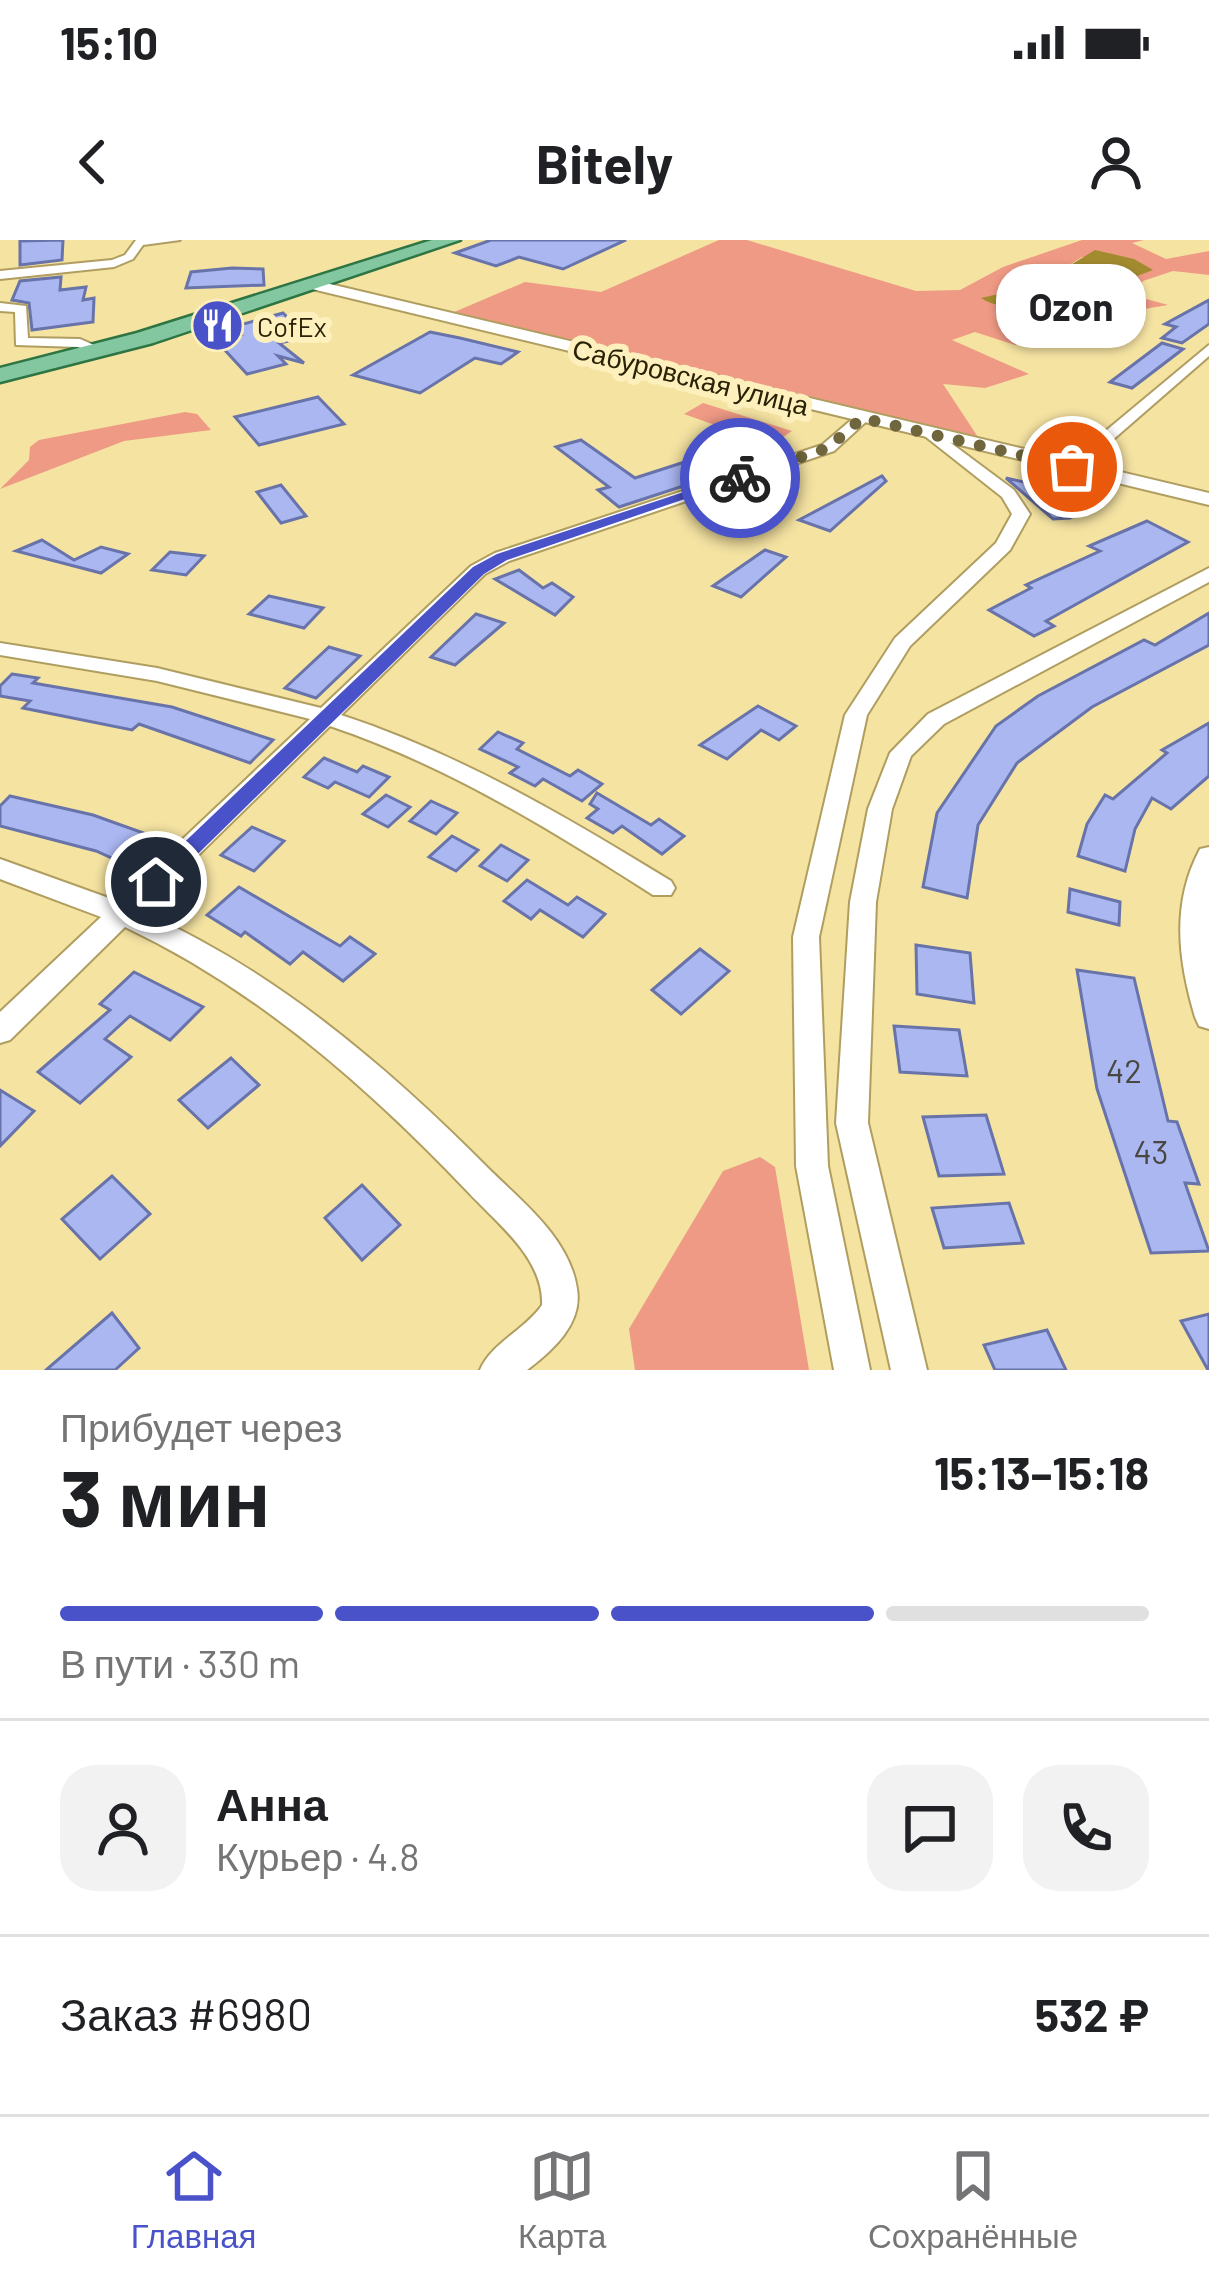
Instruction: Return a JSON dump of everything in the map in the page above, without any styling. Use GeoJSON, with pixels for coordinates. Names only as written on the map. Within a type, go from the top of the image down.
{"type":"FeatureCollection","features":[{"type":"Feature","properties":{"kind":"main road"},"geometry":{"type":"LineString","coordinates":[[0,375],[100,351],[451,240]]}},
{"type":"Feature","properties":{"kind":"street"},"geometry":{"type":"LineString","coordinates":[[0,275],[121,261],[129,257],[133,245],[174,240]]}},
{"type":"Feature","properties":{"kind":"street","name":"Сабуровская улица"},"geometry":{"type":"LineString","coordinates":[[314,285],[1209,499]]}},
{"type":"Feature","properties":{"kind":"street"},"geometry":{"type":"LineString","coordinates":[[0,307],[21,309],[21,342],[80,343],[100,351]]}},
{"type":"Feature","properties":{"kind":"street"},"geometry":{"type":"LineString","coordinates":[[1072,467],[1209,350]]}},
{"type":"Feature","properties":{"kind":"street"},"geometry":{"type":"LineString","coordinates":[[0,1031],[328,720],[478,570],[502,557],[828,448],[862,418]]}},
{"type":"Feature","properties":{"kind":"street"},"geometry":{"type":"LineString","coordinates":[[852,1370],[812,1166],[806,937],[856,715],[902,642],[1004,546],[1021,514],[1008,494],[932,434]]}},
{"type":"Feature","properties":{"kind":"street"},"geometry":{"type":"LineString","coordinates":[[909,1370],[852,1123],[862,902],[880,809],[901,753],[936,718],[1209,574]]}},
{"type":"Feature","properties":{"kind":"street"},"geometry":{"type":"LineString","coordinates":[[0,649],[128,670],[328,720],[412,748],[507,794],[662,888]]}},
{"type":"Feature","properties":{"kind":"street"},"geometry":{"type":"LineString","coordinates":[[1209,856],[1200,872],[1203,920],[1192,964],[1209,1017]]}},
{"type":"Feature","properties":{"kind":"street"},"geometry":{"type":"LineString","coordinates":[[0,869],[122,914],[272,997],[357,1060],[523,1226],[560,1284],[560,1307],[551,1324],[498,1370]]}},
{"type":"Feature","properties":{"kind":"shaded area"},"geometry":{"type":"Polygon","coordinates":[[[719,240],[747,240],[916,291],[960,290],[1003,267],[1082,240],[1144,240],[1132,243],[1166,259],[1209,251],[1209,275],[1173,271],[1143,281],[1132,295],[1168,305],[1085,319],[1044,339],[1015,345],[975,332],[952,340],[1029,374],[985,388],[943,384],[978,437],[452,313],[525,282],[601,292],[719,240]],[[1082,257],[1038,285],[1013,293],[1084,290],[1152,270],[1082,257]]]}},
{"type":"Feature","properties":{"kind":"shaded area"},"geometry":{"type":"Polygon","coordinates":[[[1095,250],[1134,259],[1153,270],[1042,305],[998,305],[981,298],[1038,285],[1095,250]]]}},
{"type":"Feature","properties":{"kind":"shaded area"},"geometry":{"type":"Polygon","coordinates":[[[703,403],[792,431],[758,454],[732,440],[740,434],[684,414],[703,403]]]}},
{"type":"Feature","properties":{"kind":"shaded area"},"geometry":{"type":"Polygon","coordinates":[[[185,412],[197,414],[211,430],[124,441],[0,489],[29,460],[30,447],[39,440],[185,412]]]}},
{"type":"Feature","properties":{"kind":"shaded area"},"geometry":{"type":"Polygon","coordinates":[[[760,1157],[775,1167],[809,1370],[635,1370],[629,1329],[723,1171],[760,1157]]]}},
{"type":"Feature","properties":{"kind":"building"},"geometry":{"type":"Polygon","coordinates":[[[63,240],[62,260],[20,265],[20,241],[63,240]]]}},
{"type":"Feature","properties":{"kind":"building"},"geometry":{"type":"Polygon","coordinates":[[[491,240],[626,240],[563,269],[519,257],[496,266],[455,253],[491,240]]]}},
{"type":"Feature","properties":{"kind":"building"},"geometry":{"type":"Polygon","coordinates":[[[263,269],[264,285],[186,288],[191,272],[263,269]]]}},
{"type":"Feature","properties":{"kind":"building"},"geometry":{"type":"Polygon","coordinates":[[[61,277],[60,290],[86,287],[83,300],[94,298],[93,322],[32,330],[29,303],[12,300],[20,281],[61,277]]]}},
{"type":"Feature","properties":{"kind":"building"},"geometry":{"type":"Polygon","coordinates":[[[1209,300],[1209,324],[1182,343],[1162,338],[1176,327],[1165,324],[1209,300]]]}},
{"type":"Feature","properties":{"kind":"building"},"geometry":{"type":"Polygon","coordinates":[[[283,313],[308,337],[279,343],[304,363],[278,356],[286,364],[247,374],[222,347],[229,345],[223,339],[241,335],[233,327],[283,313]]]}},
{"type":"Feature","properties":{"kind":"building"},"geometry":{"type":"Polygon","coordinates":[[[430,332],[518,352],[501,364],[475,358],[420,393],[353,375],[430,332]]]}},
{"type":"Feature","properties":{"kind":"building"},"geometry":{"type":"Polygon","coordinates":[[[1162,343],[1183,349],[1132,388],[1110,382],[1162,343]]]}},
{"type":"Feature","properties":{"kind":"building"},"geometry":{"type":"Polygon","coordinates":[[[318,397],[344,424],[259,445],[235,417],[318,397]]]}},
{"type":"Feature","properties":{"kind":"building"},"geometry":{"type":"Polygon","coordinates":[[[581,440],[635,478],[694,459],[717,475],[619,507],[598,490],[609,487],[556,447],[581,440]]]}},
{"type":"Feature","properties":{"kind":"building"},"geometry":{"type":"Polygon","coordinates":[[[882,476],[886,481],[830,531],[799,520],[882,476]]]}},
{"type":"Feature","properties":{"kind":"building"},"geometry":{"type":"Polygon","coordinates":[[[1006,478],[1105,500],[1070,518],[1053,519],[1006,478]]]}},
{"type":"Feature","properties":{"kind":"building"},"geometry":{"type":"Polygon","coordinates":[[[763,484],[780,495],[712,520],[690,504],[763,484]]]}},
{"type":"Feature","properties":{"kind":"building"},"geometry":{"type":"Polygon","coordinates":[[[281,485],[306,516],[281,523],[257,492],[281,485]]]}},
{"type":"Feature","properties":{"kind":"building"},"geometry":{"type":"Polygon","coordinates":[[[1147,521],[1188,542],[1046,621],[1054,626],[1034,636],[989,610],[1031,588],[1026,585],[1100,551],[1089,546],[1147,521]]]}},
{"type":"Feature","properties":{"kind":"building"},"geometry":{"type":"Polygon","coordinates":[[[42,540],[74,560],[101,547],[128,554],[101,573],[16,551],[42,540]]]}},
{"type":"Feature","properties":{"kind":"building"},"geometry":{"type":"Polygon","coordinates":[[[765,550],[786,557],[741,597],[713,586],[765,550]]]}},
{"type":"Feature","properties":{"kind":"building"},"geometry":{"type":"Polygon","coordinates":[[[170,552],[204,556],[186,575],[152,570],[170,552]]]}},
{"type":"Feature","properties":{"kind":"building"},"geometry":{"type":"Polygon","coordinates":[[[519,570],[543,588],[552,583],[573,597],[555,615],[495,579],[519,570]]]}},
{"type":"Feature","properties":{"kind":"building"},"geometry":{"type":"Polygon","coordinates":[[[269,596],[323,608],[304,628],[249,614],[269,596]]]}},
{"type":"Feature","properties":{"kind":"building"},"geometry":{"type":"Polygon","coordinates":[[[1209,613],[1209,645],[1092,707],[1017,763],[978,825],[967,898],[923,887],[937,813],[996,726],[1038,696],[1144,640],[1155,645],[1209,613]]]}},
{"type":"Feature","properties":{"kind":"building"},"geometry":{"type":"Polygon","coordinates":[[[476,614],[504,623],[455,665],[431,657],[476,614]]]}},
{"type":"Feature","properties":{"kind":"building"},"geometry":{"type":"Polygon","coordinates":[[[329,647],[360,656],[316,698],[285,688],[329,647]]]}},
{"type":"Feature","properties":{"kind":"building"},"geometry":{"type":"Polygon","coordinates":[[[12,674],[38,678],[33,683],[172,707],[273,740],[250,763],[139,724],[132,730],[23,708],[30,701],[0,696],[0,686],[12,674]]]}},
{"type":"Feature","properties":{"kind":"building"},"geometry":{"type":"Polygon","coordinates":[[[758,706],[796,726],[779,740],[761,730],[727,759],[700,745],[758,706]]]}},
{"type":"Feature","properties":{"kind":"building"},"geometry":{"type":"Polygon","coordinates":[[[1209,723],[1209,776],[1171,809],[1152,798],[1135,829],[1125,871],[1078,856],[1087,824],[1105,795],[1113,799],[1167,753],[1162,750],[1209,723]]]}},
{"type":"Feature","properties":{"kind":"building"},"geometry":{"type":"Polygon","coordinates":[[[498,732],[523,743],[517,749],[570,776],[578,770],[602,784],[582,801],[543,779],[535,786],[510,773],[518,767],[480,749],[498,732]]]}},
{"type":"Feature","properties":{"kind":"building"},"geometry":{"type":"Polygon","coordinates":[[[324,758],[357,772],[363,766],[389,777],[369,797],[335,782],[328,788],[304,777],[324,758]]]}},
{"type":"Feature","properties":{"kind":"building"},"geometry":{"type":"Polygon","coordinates":[[[597,793],[651,825],[659,819],[684,836],[662,854],[622,826],[613,833],[587,818],[598,809],[590,804],[597,793]]]}},
{"type":"Feature","properties":{"kind":"building"},"geometry":{"type":"Polygon","coordinates":[[[386,795],[410,807],[388,827],[363,814],[386,795]]]}},
{"type":"Feature","properties":{"kind":"building"},"geometry":{"type":"Polygon","coordinates":[[[10,796],[93,815],[166,841],[136,869],[96,851],[0,826],[0,806],[10,796]]]}},
{"type":"Feature","properties":{"kind":"building"},"geometry":{"type":"Polygon","coordinates":[[[431,801],[457,813],[436,834],[410,821],[431,801]]]}},
{"type":"Feature","properties":{"kind":"building"},"geometry":{"type":"Polygon","coordinates":[[[252,827],[284,841],[254,871],[221,855],[252,827]]]}},
{"type":"Feature","properties":{"kind":"building"},"geometry":{"type":"Polygon","coordinates":[[[452,836],[478,850],[456,871],[429,857],[452,836]]]}},
{"type":"Feature","properties":{"kind":"building"},"geometry":{"type":"Polygon","coordinates":[[[501,845],[528,860],[507,881],[480,866],[501,845]]]}},
{"type":"Feature","properties":{"kind":"building"},"geometry":{"type":"Polygon","coordinates":[[[527,880],[568,905],[577,897],[605,914],[583,937],[540,910],[531,919],[504,901],[527,880]]]}},
{"type":"Feature","properties":{"kind":"building"},"geometry":{"type":"Polygon","coordinates":[[[239,887],[340,946],[350,937],[375,954],[343,981],[303,952],[290,964],[245,932],[241,936],[207,915],[239,887]]]}},
{"type":"Feature","properties":{"kind":"building"},"geometry":{"type":"Polygon","coordinates":[[[1070,889],[1120,902],[1119,925],[1068,912],[1070,889]]]}},
{"type":"Feature","properties":{"kind":"building"},"geometry":{"type":"Polygon","coordinates":[[[916,945],[970,953],[974,1003],[917,994],[916,945]]]}},
{"type":"Feature","properties":{"kind":"building"},"geometry":{"type":"Polygon","coordinates":[[[700,949],[729,971],[681,1014],[652,990],[700,949]]]}},
{"type":"Feature","properties":{"kind":"building"},"geometry":{"type":"Polygon","coordinates":[[[1077,970],[1134,978],[1168,1121],[1177,1122],[1199,1184],[1185,1183],[1209,1251],[1151,1253],[1097,1089],[1077,970]]]}},
{"type":"Feature","properties":{"kind":"building"},"geometry":{"type":"Polygon","coordinates":[[[134,972],[203,1007],[170,1040],[130,1016],[105,1039],[131,1057],[80,1103],[38,1072],[110,1010],[100,1004],[134,972]]]}},
{"type":"Feature","properties":{"kind":"building"},"geometry":{"type":"Polygon","coordinates":[[[894,1026],[959,1030],[967,1076],[900,1072],[894,1026]]]}},
{"type":"Feature","properties":{"kind":"building"},"geometry":{"type":"Polygon","coordinates":[[[231,1058],[259,1085],[208,1128],[179,1100],[231,1058]]]}},
{"type":"Feature","properties":{"kind":"building"},"geometry":{"type":"Polygon","coordinates":[[[0,1090],[34,1111],[0,1146],[0,1090]]]}},
{"type":"Feature","properties":{"kind":"building"},"geometry":{"type":"Polygon","coordinates":[[[986,1115],[1004,1174],[939,1176],[923,1117],[986,1115]]]}},
{"type":"Feature","properties":{"kind":"building"},"geometry":{"type":"Polygon","coordinates":[[[112,1176],[150,1214],[100,1259],[62,1219],[112,1176]]]}},
{"type":"Feature","properties":{"kind":"building"},"geometry":{"type":"Polygon","coordinates":[[[362,1185],[400,1225],[362,1260],[325,1218],[362,1185]]]}},
{"type":"Feature","properties":{"kind":"building"},"geometry":{"type":"Polygon","coordinates":[[[1009,1203],[1023,1243],[944,1248],[932,1208],[1009,1203]]]}},
{"type":"Feature","properties":{"kind":"building"},"geometry":{"type":"Polygon","coordinates":[[[112,1313],[139,1348],[115,1370],[46,1370],[112,1313]]]}},
{"type":"Feature","properties":{"kind":"building"},"geometry":{"type":"Polygon","coordinates":[[[1209,1314],[1209,1370],[1208,1370],[1181,1321],[1209,1314]]]}},
{"type":"Feature","properties":{"kind":"building"},"geometry":{"type":"Polygon","coordinates":[[[1047,1330],[1066,1370],[995,1370],[984,1345],[1047,1330]]]}},
{"type":"Feature","properties":{"kind":"way so far"},"geometry":{"type":"LineString","coordinates":[[740,478],[828,448],[862,418],[1072,467]]}},
{"type":"Feature","properties":{"kind":"place","name":"CofEx"},"geometry":{"type":"Point","coordinates":[218,326]}},
{"type":"Feature","properties":{"kind":"place","name":"Ozon"},"geometry":{"type":"Point","coordinates":[1072,467]}},
{"type":"Feature","properties":{"kind":"route"},"geometry":{"type":"LineString","coordinates":[[156,882],[478,570],[502,557],[740,478]]}}]}
